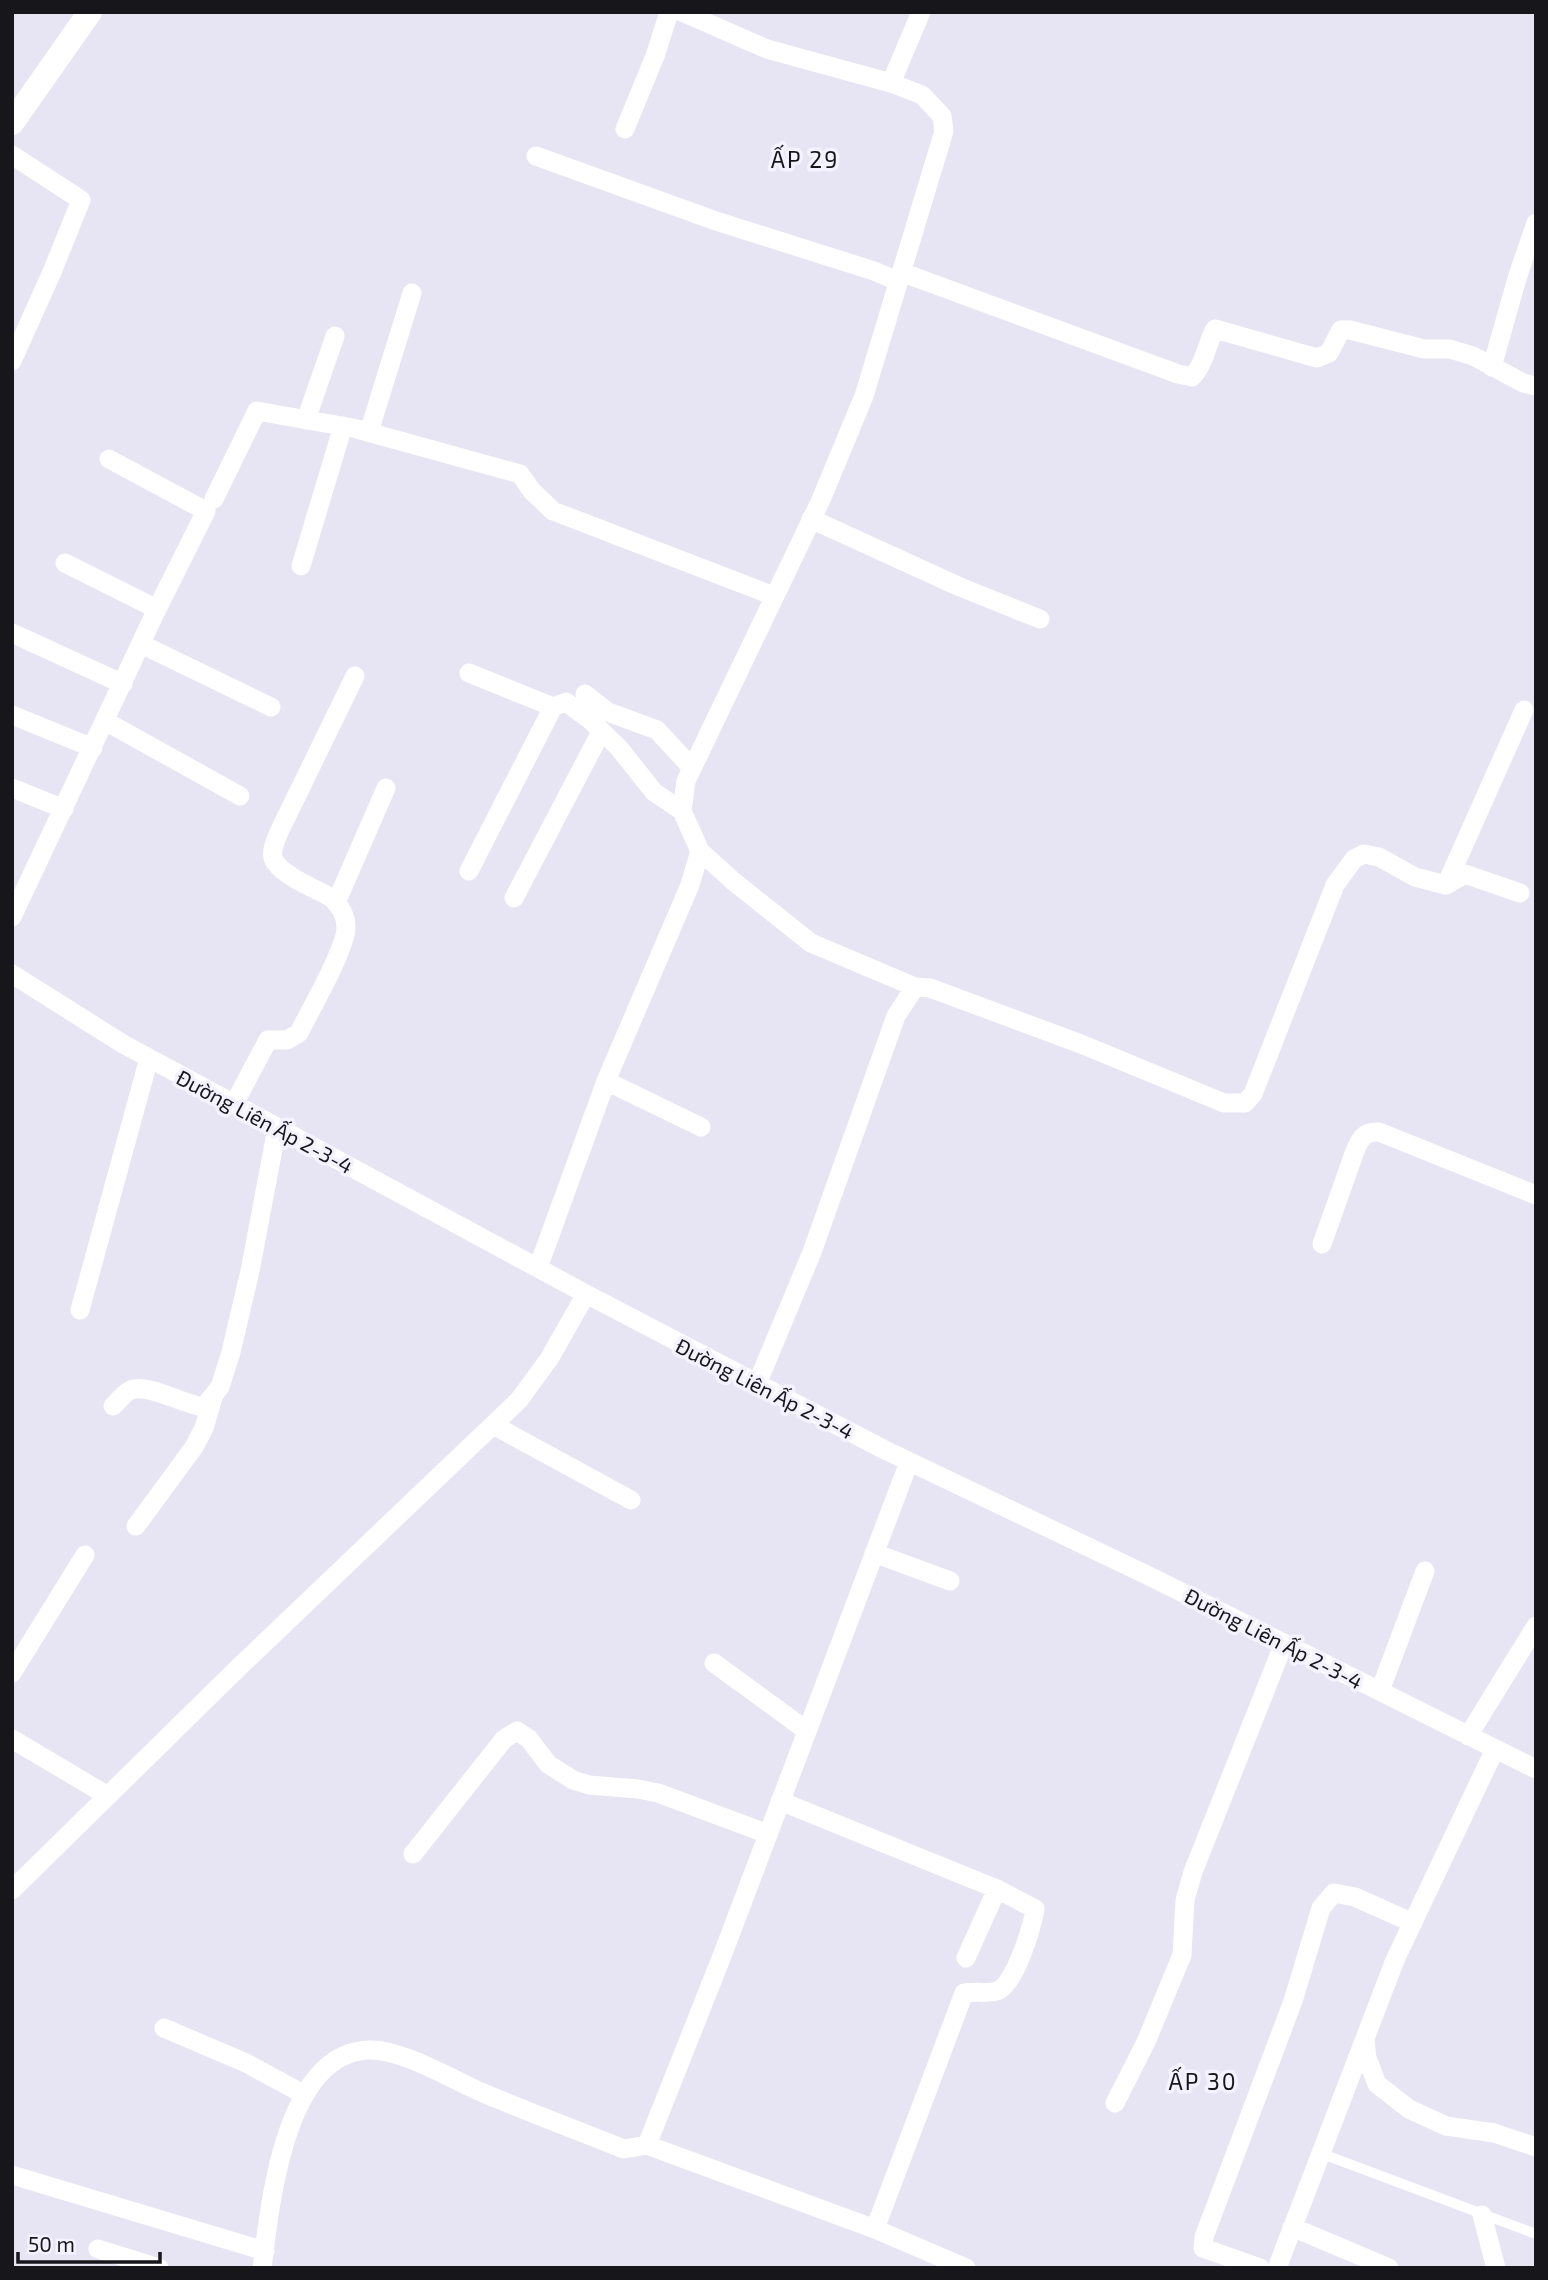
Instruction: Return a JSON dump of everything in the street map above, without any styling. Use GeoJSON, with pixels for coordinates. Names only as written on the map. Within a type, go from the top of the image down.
{"type":"FeatureCollection","features":[{"type":"Feature","properties":{"kind":"street"},"geometry":{"type":"LineString","coordinates":[[12,123],[90,12]]}},
{"type":"Feature","properties":{"kind":"street"},"geometry":{"type":"LineString","coordinates":[[625,129],[655,56],[669,12]]}},
{"type":"Feature","properties":{"kind":"street"},"geometry":{"type":"LineString","coordinates":[[682,12],[767,49],[891,83],[922,95],[942,116],[944,131],[864,396],[811,519],[692,768],[684,791],[682,811],[699,851],[811,943],[915,986],[930,988],[1081,1044],[1224,1103],[1245,1103],[1253,1094],[1335,885],[1354,859],[1364,854],[1379,857],[1415,877],[1446,885],[1465,874],[1520,893]]}},
{"type":"Feature","properties":{"kind":"street"},"geometry":{"type":"LineString","coordinates":[[891,83],[921,12]]}},
{"type":"Feature","properties":{"kind":"street"},"geometry":{"type":"LineString","coordinates":[[12,155],[81,200],[12,361]]}},
{"type":"Feature","properties":{"kind":"street"},"geometry":{"type":"LineString","coordinates":[[536,156],[716,221],[900,276],[1178,374],[1192,377],[1200,369],[1215,329],[1317,358],[1329,353],[1341,330],[1350,330],[1424,349],[1450,349],[1473,356],[1523,383],[1536,386]]}},
{"type":"Feature","properties":{"kind":"street"},"geometry":{"type":"LineString","coordinates":[[1492,367],[1536,223]]}},
{"type":"Feature","properties":{"kind":"street"},"geometry":{"type":"LineString","coordinates":[[369,432],[412,293]]}},
{"type":"Feature","properties":{"kind":"street"},"geometry":{"type":"LineString","coordinates":[[306,420],[335,336]]}},
{"type":"Feature","properties":{"kind":"street"},"geometry":{"type":"LineString","coordinates":[[214,499],[257,411],[369,432],[520,474],[532,491],[553,511],[774,596]]}},
{"type":"Feature","properties":{"kind":"street"},"geometry":{"type":"LineString","coordinates":[[300,566],[342,426]]}},
{"type":"Feature","properties":{"kind":"street"},"geometry":{"type":"LineString","coordinates":[[12,917],[206,511],[110,459]]}},
{"type":"Feature","properties":{"kind":"street"},"geometry":{"type":"LineString","coordinates":[[811,519],[960,587],[1040,619]]}},
{"type":"Feature","properties":{"kind":"street"},"geometry":{"type":"LineString","coordinates":[[65,563],[157,609]]}},
{"type":"Feature","properties":{"kind":"street"},"geometry":{"type":"LineString","coordinates":[[12,633],[123,684]]}},
{"type":"Feature","properties":{"kind":"street"},"geometry":{"type":"LineString","coordinates":[[141,644],[271,708]]}},
{"type":"Feature","properties":{"kind":"street"},"geometry":{"type":"LineString","coordinates":[[469,673],[553,706],[566,702],[619,748],[654,792],[682,811]]}},
{"type":"Feature","properties":{"kind":"street"},"geometry":{"type":"LineString","coordinates":[[234,1104],[268,1040],[287,1041],[299,1033],[344,943],[346,922],[337,903],[282,871],[274,859],[273,849],[355,676]]}},
{"type":"Feature","properties":{"kind":"street"},"geometry":{"type":"LineString","coordinates":[[585,694],[608,712],[657,730],[692,768]]}},
{"type":"Feature","properties":{"kind":"street"},"geometry":{"type":"LineString","coordinates":[[469,871],[553,706]]}},
{"type":"Feature","properties":{"kind":"street"},"geometry":{"type":"LineString","coordinates":[[1446,885],[1524,710]]}},
{"type":"Feature","properties":{"kind":"street"},"geometry":{"type":"LineString","coordinates":[[12,715],[93,748]]}},
{"type":"Feature","properties":{"kind":"street"},"geometry":{"type":"LineString","coordinates":[[105,721],[240,796]]}},
{"type":"Feature","properties":{"kind":"street"},"geometry":{"type":"LineString","coordinates":[[514,898],[601,732]]}},
{"type":"Feature","properties":{"kind":"street"},"geometry":{"type":"LineString","coordinates":[[12,788],[64,809]]}},
{"type":"Feature","properties":{"kind":"street"},"geometry":{"type":"LineString","coordinates":[[337,903],[386,788]]}},
{"type":"Feature","properties":{"kind":"street"},"geometry":{"type":"LineString","coordinates":[[538,1268],[606,1081],[690,885],[699,851]]}},
{"type":"Feature","properties":{"kind":"street","name":"Đường Liên Ấp 2-3-4"},"geometry":{"type":"LineString","coordinates":[[12,974],[149,1058],[757,1384],[909,1462],[1284,1643],[1536,1769]]}},
{"type":"Feature","properties":{"kind":"street"},"geometry":{"type":"LineString","coordinates":[[757,1384],[812,1252],[896,1016],[915,986]]}},
{"type":"Feature","properties":{"kind":"street"},"geometry":{"type":"LineString","coordinates":[[80,1310],[149,1058]]}},
{"type":"Feature","properties":{"kind":"street"},"geometry":{"type":"LineString","coordinates":[[606,1081],[701,1127]]}},
{"type":"Feature","properties":{"kind":"street"},"geometry":{"type":"LineString","coordinates":[[113,1406],[129,1390],[141,1387],[189,1405],[204,1407],[220,1387],[250,1271],[277,1128]]}},
{"type":"Feature","properties":{"kind":"street"},"geometry":{"type":"LineString","coordinates":[[1322,1244],[1355,1151],[1362,1137],[1370,1132],[1379,1132],[1536,1195]]}},
{"type":"Feature","properties":{"kind":"street"},"geometry":{"type":"LineString","coordinates":[[12,1890],[519,1400],[549,1359],[586,1294]]}},
{"type":"Feature","properties":{"kind":"street"},"geometry":{"type":"LineString","coordinates":[[136,1526],[194,1447],[204,1428],[213,1398]]}},
{"type":"Feature","properties":{"kind":"street"},"geometry":{"type":"LineString","coordinates":[[493,1425],[631,1500]]}},
{"type":"Feature","properties":{"kind":"street"},"geometry":{"type":"LineString","coordinates":[[647,2145],[722,1956],[909,1462]]}},
{"type":"Feature","properties":{"kind":"street"},"geometry":{"type":"LineString","coordinates":[[874,1553],[950,1581]]}},
{"type":"Feature","properties":{"kind":"street"},"geometry":{"type":"LineString","coordinates":[[12,1673],[85,1555]]}},
{"type":"Feature","properties":{"kind":"street"},"geometry":{"type":"LineString","coordinates":[[1380,1691],[1425,1571]]}},
{"type":"Feature","properties":{"kind":"street"},"geometry":{"type":"LineString","coordinates":[[1468,1736],[1536,1626]]}},
{"type":"Feature","properties":{"kind":"street"},"geometry":{"type":"LineString","coordinates":[[1115,2104],[1146,2042],[1182,1955],[1185,1900],[1193,1872],[1284,1643]]}},
{"type":"Feature","properties":{"kind":"street"},"geometry":{"type":"LineString","coordinates":[[714,1663],[807,1731]]}},
{"type":"Feature","properties":{"kind":"street"},"geometry":{"type":"LineString","coordinates":[[413,1854],[504,1739],[516,1731],[529,1739],[548,1764],[573,1780],[589,1785],[658,1793],[768,1834]]}},
{"type":"Feature","properties":{"kind":"street"},"geometry":{"type":"LineString","coordinates":[[12,1739],[108,1796]]}},
{"type":"Feature","properties":{"kind":"street"},"geometry":{"type":"LineString","coordinates":[[1278,2268],[1395,1960],[1495,1749]]}},
{"type":"Feature","properties":{"kind":"street"},"geometry":{"type":"LineString","coordinates":[[780,1801],[997,1889],[1035,1909],[1032,1925],[1006,1986],[995,1992],[978,1990],[964,1993],[875,2229]]}},
{"type":"Feature","properties":{"kind":"street"},"geometry":{"type":"LineString","coordinates":[[966,1958],[997,1889]]}},
{"type":"Feature","properties":{"kind":"street"},"geometry":{"type":"LineString","coordinates":[[1260,2268],[1203,2248],[1204,2236],[1293,2001],[1321,1908],[1335,1893],[1355,1897],[1413,1923]]}},
{"type":"Feature","properties":{"kind":"street"},"geometry":{"type":"LineString","coordinates":[[164,2028],[246,2063],[305,2095]]}},
{"type":"Feature","properties":{"kind":"street"},"geometry":{"type":"LineString","coordinates":[[1365,2039],[1367,2059],[1377,2084],[1409,2109],[1446,2126],[1494,2133],[1536,2147]]}},
{"type":"Feature","properties":{"kind":"street"},"geometry":{"type":"LineString","coordinates":[[12,2175],[264,2259],[280,2161],[298,2106],[323,2069],[342,2056],[368,2050],[394,2053],[483,2093],[624,2149],[647,2145],[875,2229],[966,2268]]}},
{"type":"Feature","properties":{"kind":"street"},"geometry":{"type":"LineString","coordinates":[[1482,2215],[1496,2268]]}},
{"type":"Feature","properties":{"kind":"street"},"geometry":{"type":"LineString","coordinates":[[1292,2227],[1389,2268]]}},
{"type":"Feature","properties":{"kind":"street"},"geometry":{"type":"LineString","coordinates":[[99,2249],[159,2268]]}},
{"type":"Feature","properties":{"kind":"lane"},"geometry":{"type":"LineString","coordinates":[[1320,2153],[1536,2234]]}},
{"type":"Feature","properties":{"kind":"district","name":"ẤP 29"},"geometry":{"type":"Point","coordinates":[805,159]}},
{"type":"Feature","properties":{"kind":"district","name":"ẤP 30"},"geometry":{"type":"Point","coordinates":[1203,2081]}}]}
